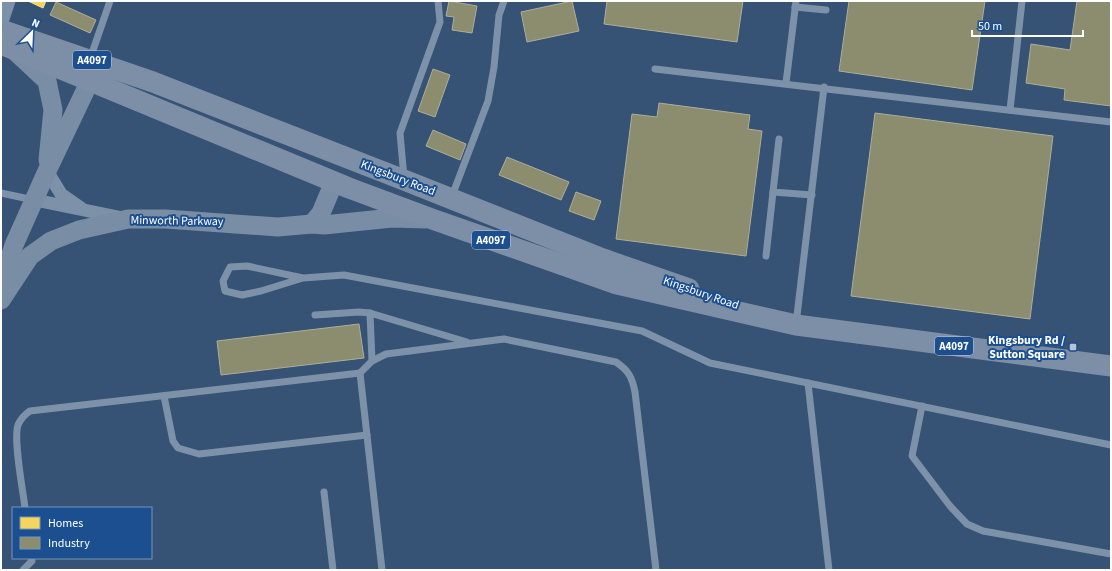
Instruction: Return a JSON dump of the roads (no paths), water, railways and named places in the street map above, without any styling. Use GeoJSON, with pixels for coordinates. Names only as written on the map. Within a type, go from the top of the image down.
{"type":"FeatureCollection","features":[{"type":"Feature","properties":{"kind":"main road","name":"Kingsbury Road"},"geometry":{"type":"LineString","coordinates":[[1,30],[94,61],[182,94],[451,198],[602,259],[796,325]]}},
{"type":"Feature","properties":{"kind":"main road","name":"Kingsbury Road"},"geometry":{"type":"LineString","coordinates":[[7,47],[366,195],[617,284],[796,325],[1111,366]]}},
{"type":"Feature","properties":{"kind":"main road"},"geometry":{"type":"LineString","coordinates":[[182,94],[220,121],[319,162],[329,169],[334,182]]}},
{"type":"Feature","properties":{"kind":"main road"},"geometry":{"type":"LineString","coordinates":[[366,195],[404,180],[403,194],[556,254],[617,284]]}},
{"type":"Feature","properties":{"kind":"street"},"geometry":{"type":"LineString","coordinates":[[1,25],[9,1]]}},
{"type":"Feature","properties":{"kind":"street"},"geometry":{"type":"LineString","coordinates":[[7,47],[47,81],[53,110],[47,171],[61,194],[84,210]]}},
{"type":"Feature","properties":{"kind":"street"},"geometry":{"type":"LineString","coordinates":[[1,286],[14,245],[47,171],[77,110],[89,81],[94,61]]}},
{"type":"Feature","properties":{"kind":"street"},"geometry":{"type":"LineString","coordinates":[[312,224],[321,213],[334,182]]}},
{"type":"Feature","properties":{"kind":"street"},"geometry":{"type":"LineString","coordinates":[[35,200],[128,219]]}},
{"type":"Feature","properties":{"kind":"street","name":"Minworth Parkway"},"geometry":{"type":"LineString","coordinates":[[1,300],[30,256],[51,240],[79,230],[128,219],[173,219],[278,227],[392,218],[432,219]]}},
{"type":"Feature","properties":{"kind":"lane"},"geometry":{"type":"LineString","coordinates":[[94,61],[110,1]]}},
{"type":"Feature","properties":{"kind":"lane"},"geometry":{"type":"LineString","coordinates":[[404,180],[400,133],[440,22],[438,1]]}},
{"type":"Feature","properties":{"kind":"lane"},"geometry":{"type":"LineString","coordinates":[[451,198],[488,101],[494,67],[499,15],[504,1]]}},
{"type":"Feature","properties":{"kind":"lane"},"geometry":{"type":"LineString","coordinates":[[1010,110],[1022,1]]}},
{"type":"Feature","properties":{"kind":"lane"},"geometry":{"type":"LineString","coordinates":[[786,83],[796,4],[826,10]]}},
{"type":"Feature","properties":{"kind":"lane"},"geometry":{"type":"LineString","coordinates":[[655,68],[1111,122]]}},
{"type":"Feature","properties":{"kind":"lane"},"geometry":{"type":"LineString","coordinates":[[796,325],[824,87]]}},
{"type":"Feature","properties":{"kind":"lane"},"geometry":{"type":"LineString","coordinates":[[766,256],[779,139]]}},
{"type":"Feature","properties":{"kind":"lane"},"geometry":{"type":"LineString","coordinates":[[773,192],[812,195]]}},
{"type":"Feature","properties":{"kind":"lane"},"geometry":{"type":"LineString","coordinates":[[1,193],[35,200]]}},
{"type":"Feature","properties":{"kind":"lane"},"geometry":{"type":"LineString","coordinates":[[303,278],[247,266],[230,267],[223,281],[225,291],[242,295],[261,291],[303,278],[344,275],[642,331],[710,363],[1111,445]]}},
{"type":"Feature","properties":{"kind":"lane"},"geometry":{"type":"LineString","coordinates":[[315,315],[360,312],[370,313],[470,343]]}},
{"type":"Feature","properties":{"kind":"lane"},"geometry":{"type":"LineString","coordinates":[[370,313],[372,360]]}},
{"type":"Feature","properties":{"kind":"lane"},"geometry":{"type":"LineString","coordinates":[[25,507],[16,440],[18,426],[23,416],[30,412],[360,373],[372,360],[386,354],[504,339],[616,362],[626,369],[632,378],[635,392],[656,570]]}},
{"type":"Feature","properties":{"kind":"lane"},"geometry":{"type":"LineString","coordinates":[[360,373],[382,570]]}},
{"type":"Feature","properties":{"kind":"lane"},"geometry":{"type":"LineString","coordinates":[[808,383],[829,570]]}},
{"type":"Feature","properties":{"kind":"lane"},"geometry":{"type":"LineString","coordinates":[[164,396],[173,441],[178,448],[199,454],[367,435]]}},
{"type":"Feature","properties":{"kind":"lane"},"geometry":{"type":"LineString","coordinates":[[922,406],[912,456],[950,506],[967,524],[982,531],[1111,554]]}},
{"type":"Feature","properties":{"kind":"lane"},"geometry":{"type":"LineString","coordinates":[[324,492],[333,570]]}},
{"type":"Feature","properties":{"kind":"lane"},"geometry":{"type":"LineString","coordinates":[[23,570],[32,559]]}},
{"type":"Feature","properties":{"kind":"lane"},"geometry":{"type":"LineString","coordinates":[[32,559],[33,570]]}},
{"type":"Feature","properties":{"kind":"place","name":"Kingsbury Rd / Sutton Square"},"geometry":{"type":"Point","coordinates":[1073,347]}}]}
